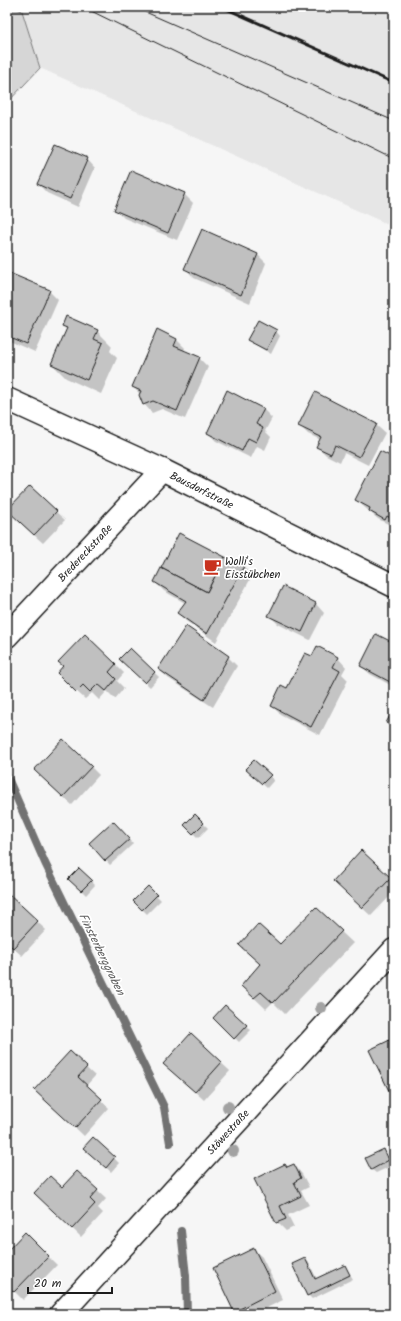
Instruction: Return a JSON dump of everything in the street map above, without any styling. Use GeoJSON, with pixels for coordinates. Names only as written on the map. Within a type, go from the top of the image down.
{"type":"FeatureCollection","features":[{"type":"Feature","properties":{"kind":"street","name":"Bausdorfstraße"},"geometry":{"type":"LineString","coordinates":[[7,399],[162,470],[394,586]]}},
{"type":"Feature","properties":{"kind":"street","name":"Bredereckstraße"},"geometry":{"type":"LineString","coordinates":[[7,636],[162,470]]}},
{"type":"Feature","properties":{"kind":"street","name":"Stöwestraße"},"geometry":{"type":"LineString","coordinates":[[61,1314],[394,950]]}},
{"type":"Feature","properties":{"kind":"shaded area"},"geometry":{"type":"Polygon","coordinates":[[[7,7],[14,7],[22,11],[40,68],[7,103],[7,7]]]}},
{"type":"Feature","properties":{"kind":"shaded area"},"geometry":{"type":"Polygon","coordinates":[[[14,7],[394,7],[394,227],[40,68],[22,11],[14,7]]]}},
{"type":"Feature","properties":{"kind":"building"},"geometry":{"type":"Polygon","coordinates":[[[55,144],[88,158],[70,199],[37,184],[55,144]]]}},
{"type":"Feature","properties":{"kind":"building"},"geometry":{"type":"Polygon","coordinates":[[[131,170],[185,193],[168,233],[114,210],[131,170]]]}},
{"type":"Feature","properties":{"kind":"building"},"geometry":{"type":"Polygon","coordinates":[[[202,229],[258,254],[241,295],[184,269],[202,229]]]}},
{"type":"Feature","properties":{"kind":"building"},"geometry":{"type":"Polygon","coordinates":[[[7,272],[50,290],[26,344],[7,336],[7,272]]]}},
{"type":"Feature","properties":{"kind":"building"},"geometry":{"type":"Polygon","coordinates":[[[66,316],[98,330],[94,339],[103,343],[87,380],[51,364],[67,328],[62,326],[66,316]]]}},
{"type":"Feature","properties":{"kind":"building"},"geometry":{"type":"Polygon","coordinates":[[[258,320],[277,330],[266,350],[247,340],[258,320]]]}},
{"type":"Feature","properties":{"kind":"building"},"geometry":{"type":"Polygon","coordinates":[[[157,329],[177,339],[174,346],[200,357],[177,411],[153,401],[143,405],[139,395],[141,391],[132,387],[157,329]]]}},
{"type":"Feature","properties":{"kind":"building"},"geometry":{"type":"Polygon","coordinates":[[[227,390],[264,409],[256,424],[263,428],[256,442],[248,438],[242,451],[207,433],[227,390]]]}},
{"type":"Feature","properties":{"kind":"building"},"geometry":{"type":"Polygon","coordinates":[[[315,392],[377,424],[359,457],[335,445],[331,454],[316,447],[321,437],[298,426],[315,392]]]}},
{"type":"Feature","properties":{"kind":"building"},"geometry":{"type":"Polygon","coordinates":[[[380,451],[394,458],[394,520],[387,516],[385,520],[369,511],[370,508],[355,500],[380,451]]]}},
{"type":"Feature","properties":{"kind":"building"},"geometry":{"type":"Polygon","coordinates":[[[30,486],[57,511],[34,535],[7,510],[30,486]]]}},
{"type":"Feature","properties":{"kind":"building"},"geometry":{"type":"Polygon","coordinates":[[[179,533],[225,557],[207,592],[161,568],[179,533]]]}},
{"type":"Feature","properties":{"kind":"building"},"geometry":{"type":"Polygon","coordinates":[[[225,557],[244,566],[207,634],[177,613],[186,601],[154,582],[161,568],[207,592],[225,557]]]}},
{"type":"Feature","properties":{"kind":"building"},"geometry":{"type":"Polygon","coordinates":[[[283,586],[316,603],[302,632],[268,616],[283,586]]]}},
{"type":"Feature","properties":{"kind":"building"},"geometry":{"type":"Polygon","coordinates":[[[186,626],[229,656],[204,700],[158,669],[186,626]]]}},
{"type":"Feature","properties":{"kind":"building"},"geometry":{"type":"Polygon","coordinates":[[[85,634],[116,664],[109,672],[116,679],[106,691],[98,684],[90,692],[83,685],[76,692],[57,673],[63,666],[58,662],[85,634]]]}},
{"type":"Feature","properties":{"kind":"building"},"geometry":{"type":"Polygon","coordinates":[[[376,634],[394,643],[394,679],[392,683],[360,666],[376,634]]]}},
{"type":"Feature","properties":{"kind":"building"},"geometry":{"type":"Polygon","coordinates":[[[317,646],[338,657],[333,667],[340,671],[311,727],[271,706],[281,685],[287,688],[305,653],[312,656],[317,646]]]}},
{"type":"Feature","properties":{"kind":"building"},"geometry":{"type":"Polygon","coordinates":[[[130,648],[155,672],[145,683],[119,659],[130,648]]]}},
{"type":"Feature","properties":{"kind":"building"},"geometry":{"type":"Polygon","coordinates":[[[394,708],[394,727],[386,723],[394,708]]]}},
{"type":"Feature","properties":{"kind":"building"},"geometry":{"type":"Polygon","coordinates":[[[63,739],[92,766],[63,797],[34,770],[63,739]]]}},
{"type":"Feature","properties":{"kind":"building"},"geometry":{"type":"Polygon","coordinates":[[[254,760],[271,775],[262,784],[245,769],[254,760]]]}},
{"type":"Feature","properties":{"kind":"building"},"geometry":{"type":"Polygon","coordinates":[[[195,814],[204,823],[193,834],[184,825],[195,814]]]}},
{"type":"Feature","properties":{"kind":"building"},"geometry":{"type":"Polygon","coordinates":[[[113,821],[130,839],[105,861],[89,843],[113,821]]]}},
{"type":"Feature","properties":{"kind":"building"},"geometry":{"type":"Polygon","coordinates":[[[361,850],[391,878],[362,908],[333,881],[361,850]]]}},
{"type":"Feature","properties":{"kind":"building"},"geometry":{"type":"Polygon","coordinates":[[[79,868],[92,880],[81,891],[68,879],[79,868]]]}},
{"type":"Feature","properties":{"kind":"building"},"geometry":{"type":"Polygon","coordinates":[[[148,886],[157,895],[142,910],[133,901],[148,886]]]}},
{"type":"Feature","properties":{"kind":"building"},"geometry":{"type":"Polygon","coordinates":[[[7,892],[38,921],[13,948],[7,943],[7,892]]]}},
{"type":"Feature","properties":{"kind":"building"},"geometry":{"type":"Polygon","coordinates":[[[316,907],[342,931],[273,1003],[261,992],[254,998],[241,986],[260,964],[239,945],[258,924],[280,944],[316,907]]]}},
{"type":"Feature","properties":{"kind":"building"},"geometry":{"type":"Polygon","coordinates":[[[225,1005],[247,1025],[234,1039],[213,1018],[225,1005]]]}},
{"type":"Feature","properties":{"kind":"building"},"geometry":{"type":"Polygon","coordinates":[[[191,1033],[222,1062],[195,1092],[163,1064],[191,1033]]]}},
{"type":"Feature","properties":{"kind":"building"},"geometry":{"type":"Polygon","coordinates":[[[394,1038],[394,1101],[369,1050],[394,1038]]]}},
{"type":"Feature","properties":{"kind":"building"},"geometry":{"type":"Polygon","coordinates":[[[70,1051],[87,1067],[78,1077],[102,1099],[75,1128],[34,1090],[70,1051]]]}},
{"type":"Feature","properties":{"kind":"building"},"geometry":{"type":"Polygon","coordinates":[[[93,1137],[115,1157],[106,1168],[83,1148],[93,1137]]]}},
{"type":"Feature","properties":{"kind":"building"},"geometry":{"type":"Polygon","coordinates":[[[384,1149],[389,1160],[371,1170],[365,1158],[384,1149]]]}},
{"type":"Feature","properties":{"kind":"building"},"geometry":{"type":"Polygon","coordinates":[[[285,1164],[287,1167],[294,1164],[301,1178],[294,1182],[301,1196],[280,1206],[286,1219],[276,1223],[254,1179],[285,1164]]]}},
{"type":"Feature","properties":{"kind":"building"},"geometry":{"type":"Polygon","coordinates":[[[77,1171],[98,1190],[90,1199],[95,1204],[72,1229],[34,1193],[50,1176],[62,1187],[77,1171]]]}},
{"type":"Feature","properties":{"kind":"building"},"geometry":{"type":"Polygon","coordinates":[[[25,1232],[49,1256],[14,1292],[7,1285],[7,1251],[25,1232]]]}},
{"type":"Feature","properties":{"kind":"building"},"geometry":{"type":"Polygon","coordinates":[[[254,1248],[275,1291],[234,1312],[213,1268],[254,1248]]]}},
{"type":"Feature","properties":{"kind":"building"},"geometry":{"type":"Polygon","coordinates":[[[305,1258],[315,1279],[345,1265],[350,1275],[307,1296],[292,1264],[305,1258]]]}},
{"type":"Feature","properties":{"kind":"waterway","name":"Finsterberggraben"},"geometry":{"type":"LineString","coordinates":[[7,776],[45,863],[164,1107],[170,1143]]}},
{"type":"Feature","properties":{"kind":"waterway","name":"Finsterberggraben"},"geometry":{"type":"LineString","coordinates":[[181,1231],[186,1276],[187,1314]]}},
{"type":"Feature","properties":{"kind":"tram line"},"geometry":{"type":"LineString","coordinates":[[83,7],[394,159]]}},
{"type":"Feature","properties":{"kind":"tram line"},"geometry":{"type":"LineString","coordinates":[[134,7],[394,121]]}},
{"type":"Feature","properties":{"kind":"railway"},"geometry":{"type":"LineString","coordinates":[[222,7],[394,83]]}},
{"type":"Feature","properties":{"kind":"place","name":"Wolli's Eisstübchen"},"geometry":{"type":"Point","coordinates":[212,567]}}]}
